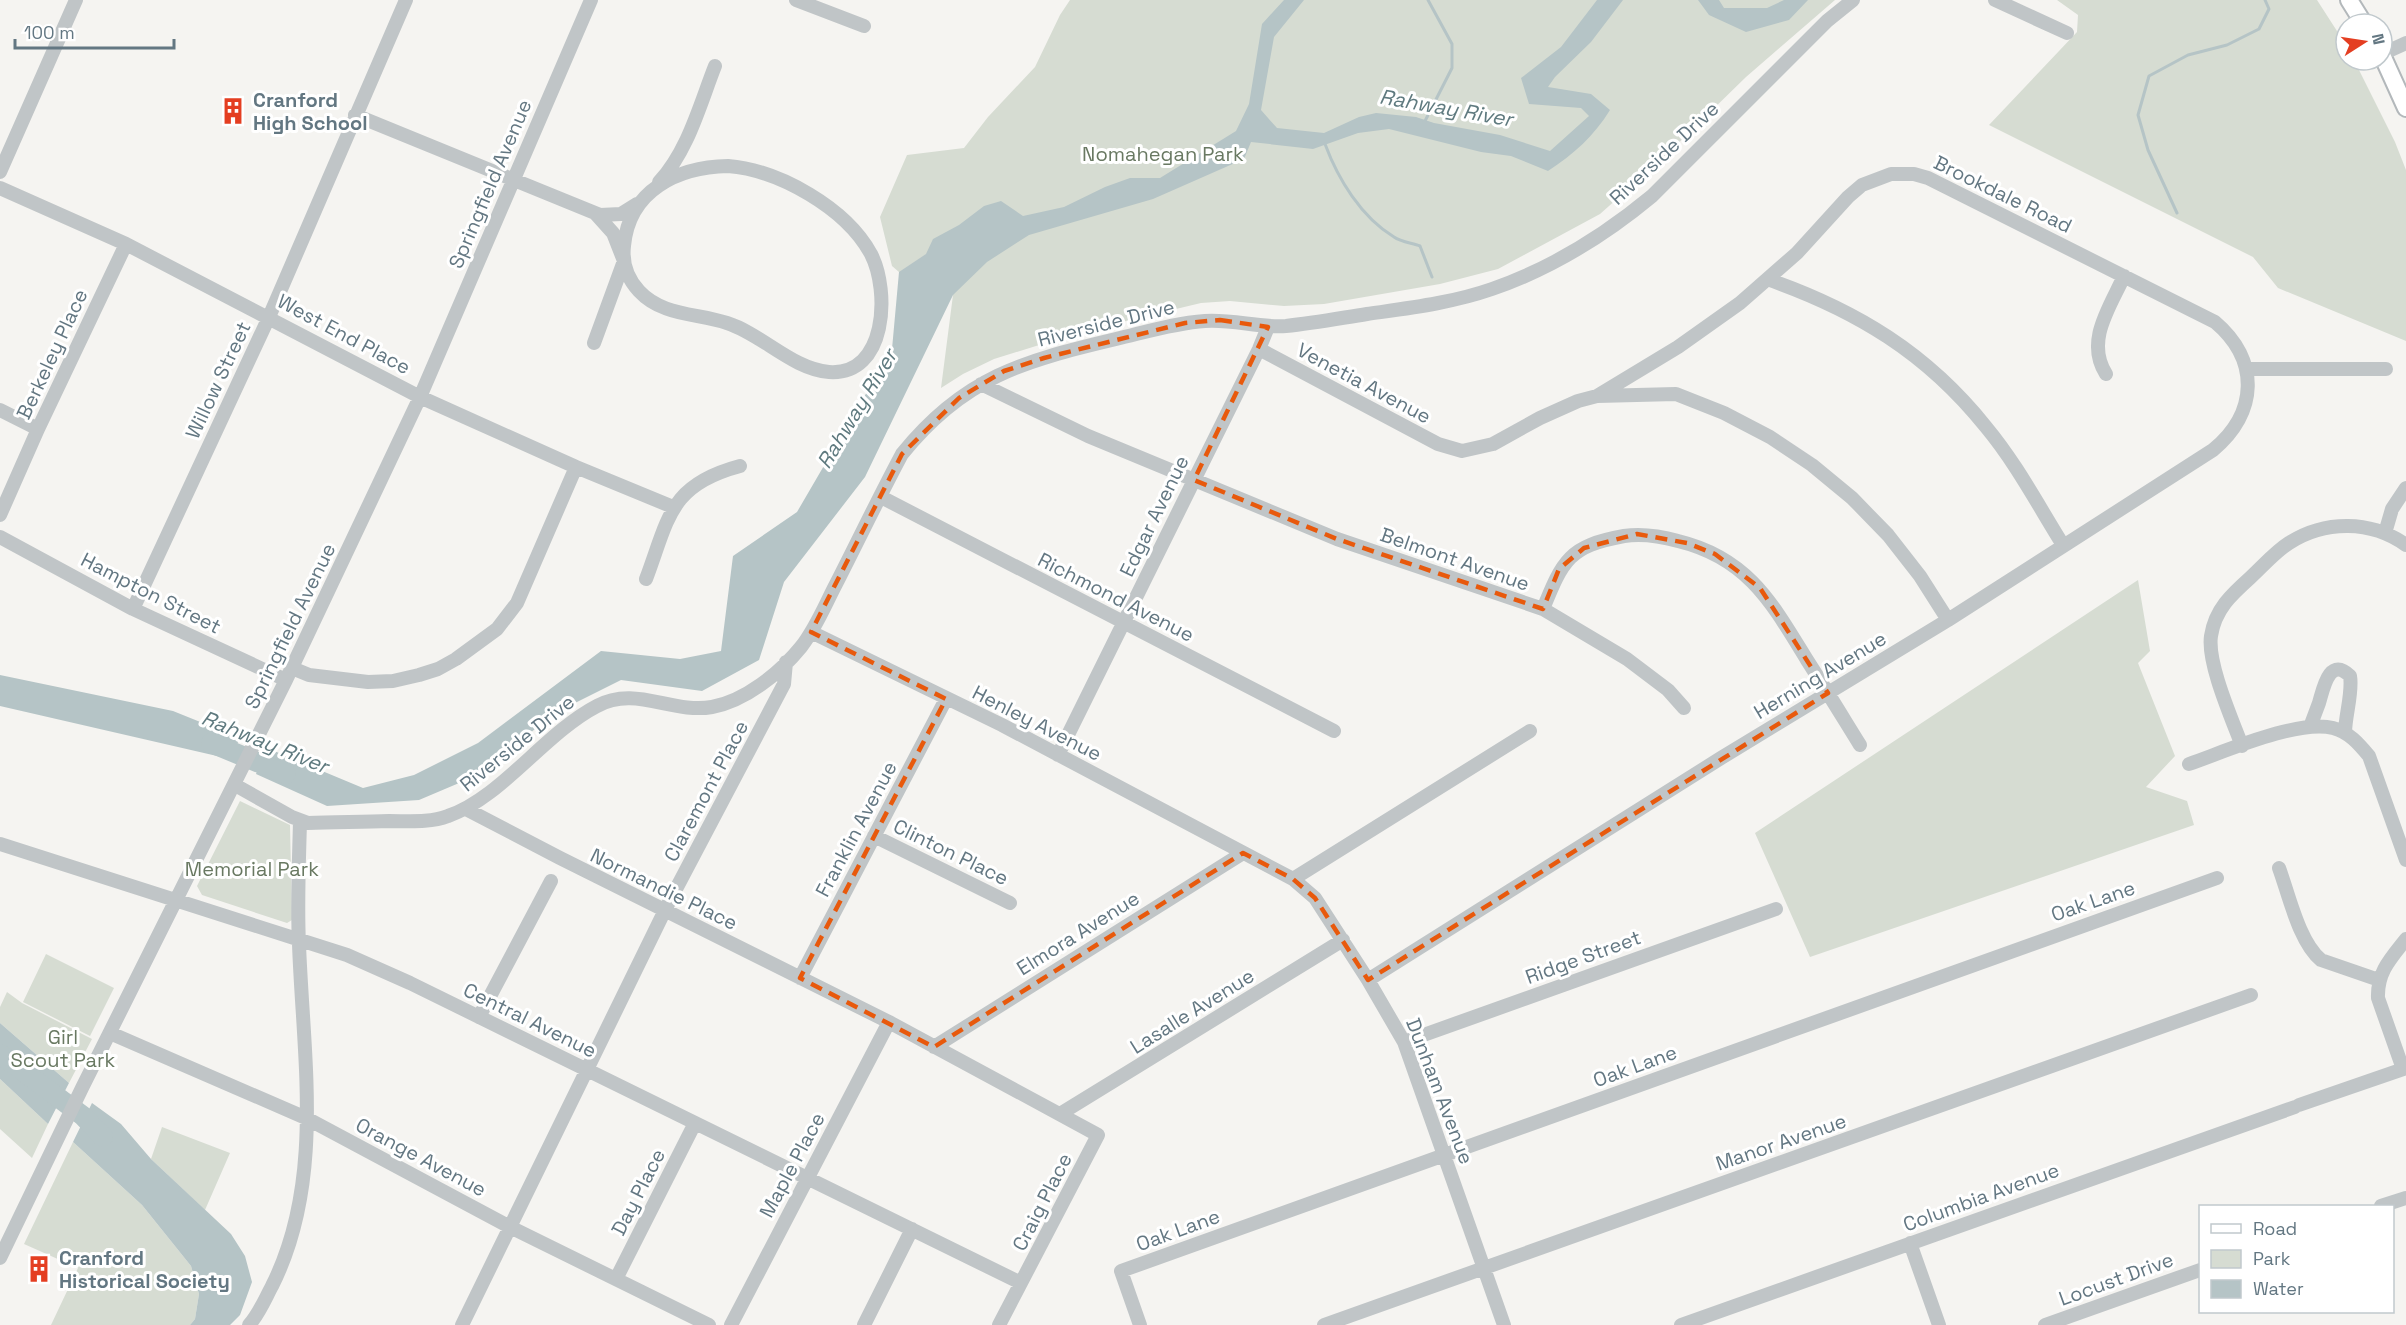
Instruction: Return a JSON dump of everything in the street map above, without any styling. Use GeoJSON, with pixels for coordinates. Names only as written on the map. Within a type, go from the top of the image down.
{"type":"FeatureCollection","features":[{"type":"Feature","properties":{"kind":"main road"},"geometry":{"type":"LineString","coordinates":[[2390,72],[2406,108]]}},
{"type":"Feature","properties":{"kind":"street"},"geometry":{"type":"LineString","coordinates":[[0,172],[76,0]]}},
{"type":"Feature","properties":{"kind":"street","name":"Willow Street"},"geometry":{"type":"LineString","coordinates":[[133,609],[269,317],[406,0]]}},
{"type":"Feature","properties":{"kind":"street","name":"Springfield Avenue"},"geometry":{"type":"LineString","coordinates":[[0,1258],[6,1232],[62,1130],[235,785],[420,397],[591,0]]}},
{"type":"Feature","properties":{"kind":"street"},"geometry":{"type":"LineString","coordinates":[[796,0],[864,26]]}},
{"type":"Feature","properties":{"kind":"street","name":"Riverside Drive"},"geometry":{"type":"LineString","coordinates":[[466,808],[492,790],[571,723],[601,703],[627,697],[688,708],[720,705],[737,699],[786,662],[811,632],[902,454],[939,414],[981,384],[1004,371],[1044,358],[1185,322],[1220,320],[1268,327],[1424,306],[1491,290],[1521,278],[1581,247],[1629,215],[1652,196],[1827,21],[1853,0]]}},
{"type":"Feature","properties":{"kind":"street"},"geometry":{"type":"LineString","coordinates":[[1995,0],[2067,33]]}},
{"type":"Feature","properties":{"kind":"street"},"geometry":{"type":"LineString","coordinates":[[594,343],[624,261],[626,231],[638,204],[669,171],[679,154],[715,66]]}},
{"type":"Feature","properties":{"kind":"street"},"geometry":{"type":"LineString","coordinates":[[355,115],[604,216],[617,215],[629,210],[657,187],[679,175],[703,168],[728,166],[765,173],[817,200],[854,231],[870,253],[880,279],[881,312],[869,355],[856,367],[841,372],[819,371],[728,323],[664,309],[641,294],[630,280],[613,233],[595,213]]}},
{"type":"Feature","properties":{"kind":"street","name":"Brookdale Road"},"geometry":{"type":"LineString","coordinates":[[1597,396],[1678,347],[1740,303],[1797,253],[1856,189],[1876,178],[1898,173],[1928,178],[2215,322],[2236,343],[2247,369]]}},
{"type":"Feature","properties":{"kind":"street","name":"West End Place"},"geometry":{"type":"LineString","coordinates":[[0,188],[126,244],[420,397],[576,467],[673,507]]}},
{"type":"Feature","properties":{"kind":"street","name":"Berkeley Place"},"geometry":{"type":"LineString","coordinates":[[0,515],[38,429],[126,244]]}},
{"type":"Feature","properties":{"kind":"street"},"geometry":{"type":"LineString","coordinates":[[2106,374],[2097,355],[2097,335],[2124,276]]}},
{"type":"Feature","properties":{"kind":"street"},"geometry":{"type":"LineString","coordinates":[[1767,279],[1810,294],[1850,313],[1889,336],[1925,363],[1958,393],[1987,427],[2063,545]]}},
{"type":"Feature","properties":{"kind":"street","name":"Edgar Avenue"},"geometry":{"type":"LineString","coordinates":[[1058,754],[1268,327]]}},
{"type":"Feature","properties":{"kind":"street","name":"Venetia Avenue"},"geometry":{"type":"LineString","coordinates":[[1259,349],[1451,449],[1462,451],[1493,444],[1540,418],[1578,401],[1597,396]]}},
{"type":"Feature","properties":{"kind":"street"},"geometry":{"type":"LineString","coordinates":[[2247,369],[2386,369]]}},
{"type":"Feature","properties":{"kind":"street","name":"Herning Avenue"},"geometry":{"type":"LineString","coordinates":[[1368,980],[1948,620],[2213,450],[2236,428],[2245,406],[2248,390],[2247,369]]}},
{"type":"Feature","properties":{"kind":"street","name":"Belmont Avenue"},"geometry":{"type":"LineString","coordinates":[[981,384],[1088,436],[1337,539],[1543,609],[1627,659],[1668,690],[1684,708]]}},
{"type":"Feature","properties":{"kind":"street"},"geometry":{"type":"LineString","coordinates":[[1597,396],[1676,393],[1724,413],[1770,437],[1812,465],[1852,498],[1874,520],[1920,576],[1948,620]]}},
{"type":"Feature","properties":{"kind":"street"},"geometry":{"type":"LineString","coordinates":[[0,410],[38,429]]}},
{"type":"Feature","properties":{"kind":"street"},"geometry":{"type":"LineString","coordinates":[[646,579],[673,507],[688,490],[704,479],[740,466]]}},
{"type":"Feature","properties":{"kind":"street","name":"Hampton Street"},"geometry":{"type":"LineString","coordinates":[[0,537],[133,609],[289,674],[368,682],[393,681],[438,669],[456,659],[497,629],[517,603],[576,467]]}},
{"type":"Feature","properties":{"kind":"street"},"geometry":{"type":"LineString","coordinates":[[2385,533],[2392,509],[2406,488]]}},
{"type":"Feature","properties":{"kind":"street","name":"Richmond Avenue"},"geometry":{"type":"LineString","coordinates":[[881,497],[1334,732]]}},
{"type":"Feature","properties":{"kind":"street"},"geometry":{"type":"LineString","coordinates":[[2241,746],[2212,660],[2211,637],[2217,614],[2225,601],[2282,548],[2310,532],[2342,526],[2364,527],[2385,533],[2406,544]]}},
{"type":"Feature","properties":{"kind":"street"},"geometry":{"type":"LineString","coordinates":[[1543,609],[1559,569],[1570,556],[1584,548],[1614,538],[1637,534],[1687,543],[1715,554],[1743,573],[1771,601],[1860,745]]}},
{"type":"Feature","properties":{"kind":"street","name":"Henley Avenue"},"geometry":{"type":"LineString","coordinates":[[811,632],[1058,754],[1243,853]]}},
{"type":"Feature","properties":{"kind":"street","name":"Claremont Place"},"geometry":{"type":"LineString","coordinates":[[462,1325],[665,911],[784,684],[786,662]]}},
{"type":"Feature","properties":{"kind":"street"},"geometry":{"type":"LineString","coordinates":[[2310,727],[2326,677],[2335,671],[2343,671],[2350,676],[2351,682],[2345,715],[2345,733]]}},
{"type":"Feature","properties":{"kind":"street","name":"Franklin Avenue"},"geometry":{"type":"LineString","coordinates":[[800,978],[946,699]]}},
{"type":"Feature","properties":{"kind":"street"},"geometry":{"type":"LineString","coordinates":[[2189,764],[2301,727],[2333,728],[2345,733],[2358,742],[2369,756],[2406,860]]}},
{"type":"Feature","properties":{"kind":"street"},"geometry":{"type":"LineString","coordinates":[[1293,879],[1530,732]]}},
{"type":"Feature","properties":{"kind":"street"},"geometry":{"type":"LineString","coordinates":[[235,785],[300,821],[308,823],[427,820],[447,817],[466,808]]}},
{"type":"Feature","properties":{"kind":"street","name":"Normandie Place"},"geometry":{"type":"LineString","coordinates":[[466,808],[889,1023],[1060,1114]]}},
{"type":"Feature","properties":{"kind":"street"},"geometry":{"type":"LineString","coordinates":[[268,1325],[252,1322],[281,1266],[291,1240],[299,1211],[303,1181],[306,1118],[298,941],[300,821]]}},
{"type":"Feature","properties":{"kind":"street","name":"Clinton Place"},"geometry":{"type":"LineString","coordinates":[[874,836],[1010,903]]}},
{"type":"Feature","properties":{"kind":"street","name":"Central Avenue"},"geometry":{"type":"LineString","coordinates":[[0,844],[347,955],[479,1017],[1021,1283]]}},
{"type":"Feature","properties":{"kind":"street","name":"Dunham Avenue"},"geometry":{"type":"LineString","coordinates":[[1243,853],[1293,879],[1315,898],[1368,980],[1404,1042],[1504,1325]]}},
{"type":"Feature","properties":{"kind":"street","name":"Elmora Avenue"},"geometry":{"type":"LineString","coordinates":[[934,1047],[1243,853]]}},
{"type":"Feature","properties":{"kind":"street"},"geometry":{"type":"LineString","coordinates":[[2279,868],[2313,954],[2320,960],[2379,980]]}},
{"type":"Feature","properties":{"kind":"street","name":"Oak Lane"},"geometry":{"type":"LineString","coordinates":[[1140,1325],[1121,1271],[2217,878]]}},
{"type":"Feature","properties":{"kind":"street"},"geometry":{"type":"LineString","coordinates":[[479,1017],[551,880]]}},
{"type":"Feature","properties":{"kind":"street","name":"Ridge Street"},"geometry":{"type":"LineString","coordinates":[[1404,1042],[1776,909]]}},
{"type":"Feature","properties":{"kind":"street"},"geometry":{"type":"LineString","coordinates":[[2404,1068],[2378,998],[2381,971],[2406,939]]}},
{"type":"Feature","properties":{"kind":"street","name":"Lasalle Avenue"},"geometry":{"type":"LineString","coordinates":[[1060,1114],[1343,940]]}},
{"type":"Feature","properties":{"kind":"street","name":"Manor Avenue"},"geometry":{"type":"LineString","coordinates":[[1324,1325],[2251,995]]}},
{"type":"Feature","properties":{"kind":"street","name":"Maple Place"},"geometry":{"type":"LineString","coordinates":[[731,1325],[889,1023]]}},
{"type":"Feature","properties":{"kind":"street","name":"Orange Avenue"},"geometry":{"type":"LineString","coordinates":[[110,1033],[306,1118],[510,1227],[708,1325]]}},
{"type":"Feature","properties":{"kind":"street","name":"Columbia Avenue"},"geometry":{"type":"LineString","coordinates":[[1681,1325],[2404,1068]]}},
{"type":"Feature","properties":{"kind":"street","name":"Craig Place"},"geometry":{"type":"LineString","coordinates":[[999,1325],[1098,1135],[1060,1114]]}},
{"type":"Feature","properties":{"kind":"street","name":"Day Place"},"geometry":{"type":"LineString","coordinates":[[616,1280],[695,1123]]}},
{"type":"Feature","properties":{"kind":"street"},"geometry":{"type":"LineString","coordinates":[[2384,1205],[2406,1198]]}},
{"type":"Feature","properties":{"kind":"street"},"geometry":{"type":"LineString","coordinates":[[864,1325],[912,1229]]}},
{"type":"Feature","properties":{"kind":"street"},"geometry":{"type":"LineString","coordinates":[[1910,1243],[1939,1325]]}},
{"type":"Feature","properties":{"kind":"street","name":"Locust Drive"},"geometry":{"type":"LineString","coordinates":[[2045,1325],[2199,1270]]}},
{"type":"Feature","properties":{"kind":"highlighted area"},"geometry":{"type":"Polygon","coordinates":[[[1220,320],[1268,327],[1194,480],[1337,539],[1543,609],[1559,569],[1584,548],[1637,534],[1687,543],[1715,554],[1760,588],[1828,693],[1368,980],[1315,898],[1293,879],[1243,853],[934,1047],[800,978],[946,699],[811,632],[902,454],[959,398],[1004,371],[1044,358],[1185,323],[1220,320]]]}},
{"type":"Feature","properties":{"kind":"green space","name":"Nomahegan Park"},"geometry":{"type":"Polygon","coordinates":[[[1070,0],[1835,0],[1746,77],[1662,159],[1600,214],[1498,269],[1440,284],[1324,304],[1284,306],[1230,301],[1201,303],[1084,331],[994,359],[941,388],[953,295],[899,272],[892,266],[880,217],[907,155],[964,148],[988,117],[1035,67],[1060,15],[1070,0]]]}},
{"type":"Feature","properties":{"kind":"green space"},"geometry":{"type":"Polygon","coordinates":[[[2057,0],[2317,0],[2334,26],[2334,72],[2360,72],[2395,142],[2406,170],[2406,341],[2278,288],[2253,257],[1989,125],[2077,32],[2078,15],[2057,0]]]}},
{"type":"Feature","properties":{"kind":"green space"},"geometry":{"type":"Polygon","coordinates":[[[2138,580],[2150,651],[2138,663],[2175,756],[2146,787],[2187,801],[2194,825],[1810,957],[1755,833],[2138,580]]]}},
{"type":"Feature","properties":{"kind":"green space","name":"Memorial Park"},"geometry":{"type":"Polygon","coordinates":[[[240,801],[290,825],[292,920],[287,923],[202,895],[197,886],[240,801]]]}},
{"type":"Feature","properties":{"kind":"green space"},"geometry":{"type":"Polygon","coordinates":[[[46,954],[114,988],[90,1036],[23,1002],[46,954]]]}},
{"type":"Feature","properties":{"kind":"green space","name":"Girl Scout Park"},"geometry":{"type":"Polygon","coordinates":[[[7,992],[22,1003],[92,1039],[69,1083],[0,1023],[0,1007],[7,992]]]}},
{"type":"Feature","properties":{"kind":"green space"},"geometry":{"type":"Polygon","coordinates":[[[0,1079],[48,1124],[32,1158],[0,1129],[0,1079]]]}},
{"type":"Feature","properties":{"kind":"green space"},"geometry":{"type":"Polygon","coordinates":[[[162,1127],[230,1153],[205,1210],[151,1159],[162,1127]]]}},
{"type":"Feature","properties":{"kind":"green space"},"geometry":{"type":"Polygon","coordinates":[[[73,1142],[142,1205],[191,1266],[199,1294],[195,1319],[190,1325],[51,1325],[78,1268],[24,1244],[73,1142]]]}},
{"type":"Feature","properties":{"kind":"water"},"geometry":{"type":"Polygon","coordinates":[[[1284,0],[1304,0],[1274,37],[1261,110],[1277,128],[1324,133],[1359,117],[1376,113],[1416,117],[1434,123],[1500,135],[1550,151],[1589,116],[1581,108],[1529,104],[1521,78],[1561,47],[1597,0],[1623,0],[1591,42],[1555,77],[1548,87],[1591,94],[1610,110],[1583,144],[1548,171],[1511,156],[1481,152],[1389,129],[1358,133],[1313,149],[1251,142],[1244,159],[1153,199],[1029,235],[987,262],[953,295],[865,477],[784,582],[759,660],[702,691],[621,680],[555,713],[478,775],[419,800],[327,806],[256,774],[267,748],[363,788],[414,775],[478,743],[601,651],[680,659],[721,651],[733,556],[797,512],[892,349],[899,272],[926,254],[933,239],[959,225],[984,206],[1001,201],[1023,216],[1064,207],[1105,187],[1130,178],[1160,178],[1236,131],[1249,104],[1262,24],[1284,0]]]}},
{"type":"Feature","properties":{"kind":"water"},"geometry":{"type":"Polygon","coordinates":[[[1698,0],[1719,0],[1724,8],[1767,8],[1784,0],[1808,0],[1789,20],[1746,32],[1709,15],[1698,0]]]}},
{"type":"Feature","properties":{"kind":"water"},"geometry":{"type":"Polygon","coordinates":[[[0,675],[173,711],[240,738],[230,759],[0,706],[0,675]]]}},
{"type":"Feature","properties":{"kind":"water"},"geometry":{"type":"Polygon","coordinates":[[[0,1023],[69,1083],[48,1124],[0,1079],[0,1023]]]}},
{"type":"Feature","properties":{"kind":"water"},"geometry":{"type":"Polygon","coordinates":[[[92,1103],[121,1124],[151,1159],[231,1234],[245,1256],[252,1282],[240,1315],[230,1325],[190,1325],[195,1319],[199,1294],[191,1266],[142,1205],[73,1142],[92,1103]]]}},
{"type":"Feature","properties":{"kind":"waterway"},"geometry":{"type":"LineString","coordinates":[[1424,123],[1452,68],[1452,44],[1428,0]]}},
{"type":"Feature","properties":{"kind":"waterway"},"geometry":{"type":"LineString","coordinates":[[2177,213],[2148,150],[2138,115],[2149,76],[2188,55],[2227,45],[2259,29],[2269,9],[2265,0]]}},
{"type":"Feature","properties":{"kind":"waterway"},"geometry":{"type":"LineString","coordinates":[[1325,144],[1344,184],[1361,208],[1382,229],[1394,237],[1420,246],[1432,277]]}},
{"type":"Feature","properties":{"kind":"waterway","name":"Rahway River"},"geometry":{"type":"LineString","coordinates":[[211,743],[286,774]]}},
{"type":"Feature","properties":{"kind":"waterway","name":"Rahway River"},"geometry":{"type":"LineString","coordinates":[[0,1054],[83,1116],[103,1137]]}},
{"type":"Feature","properties":{"kind":"place","name":"Cranford High School"},"geometry":{"type":"Point","coordinates":[233,111]}},
{"type":"Feature","properties":{"kind":"place","name":"Cranford Historical Society"},"geometry":{"type":"Point","coordinates":[39,1269]}}]}
